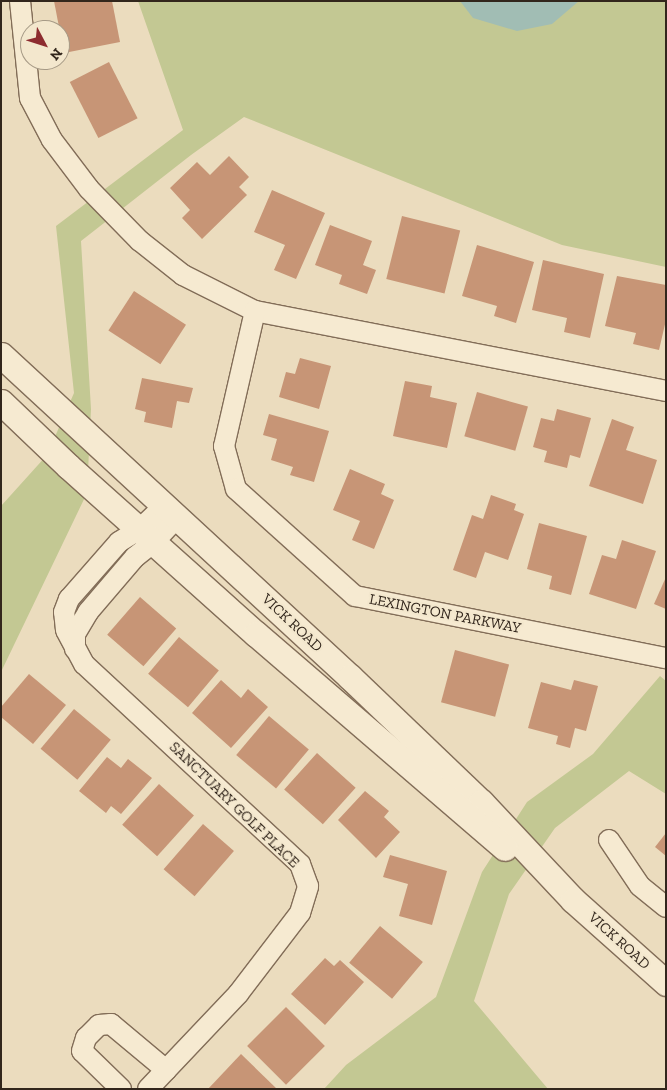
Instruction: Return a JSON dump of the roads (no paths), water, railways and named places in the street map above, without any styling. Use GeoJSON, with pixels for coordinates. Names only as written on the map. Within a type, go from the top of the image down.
{"type":"FeatureCollection","features":[{"type":"Feature","properties":{"kind":"street"},"geometry":{"type":"LineString","coordinates":[[20,1],[30,98],[52,140],[89,189],[140,241],[183,275],[255,311],[666,391]]}},
{"type":"Feature","properties":{"kind":"street","name":"LEXINGTON PARKWAY"},"geometry":{"type":"LineString","coordinates":[[255,311],[224,446],[236,489],[355,596],[666,658]]}},
{"type":"Feature","properties":{"kind":"street","name":"VICK ROAD"},"geometry":{"type":"LineString","coordinates":[[1,355],[350,677],[481,802],[573,900],[666,983]]}},
{"type":"Feature","properties":{"kind":"street","name":"VICK ROAD"},"geometry":{"type":"LineString","coordinates":[[1,402],[68,466],[256,634],[512,855],[573,900]]}},
{"type":"Feature","properties":{"kind":"street","name":"SANCTUARY GOLF PLACE"},"geometry":{"type":"LineString","coordinates":[[75,649],[75,634],[95,604],[134,557],[147,535],[171,512]]}},
{"type":"Feature","properties":{"kind":"street","name":"SANCTUARY GOLF PLACE"},"geometry":{"type":"LineString","coordinates":[[147,535],[120,542],[77,589],[69,599],[64,612],[66,630],[84,664],[300,864],[308,886],[300,913],[238,994],[148,1089]]}},
{"type":"Feature","properties":{"kind":"street"},"geometry":{"type":"LineString","coordinates":[[77,589],[95,604]]}},
{"type":"Feature","properties":{"kind":"street"},"geometry":{"type":"LineString","coordinates":[[609,840],[640,886],[666,907]]}},
{"type":"Feature","properties":{"kind":"street"},"geometry":{"type":"LineString","coordinates":[[121,1089],[82,1051],[86,1038],[99,1025],[111,1024],[166,1070]]}},
{"type":"Feature","properties":{"kind":"water"},"geometry":{"type":"Polygon","coordinates":[[[460,1],[579,1],[552,24],[517,31],[473,18],[460,1]]]}}]}
